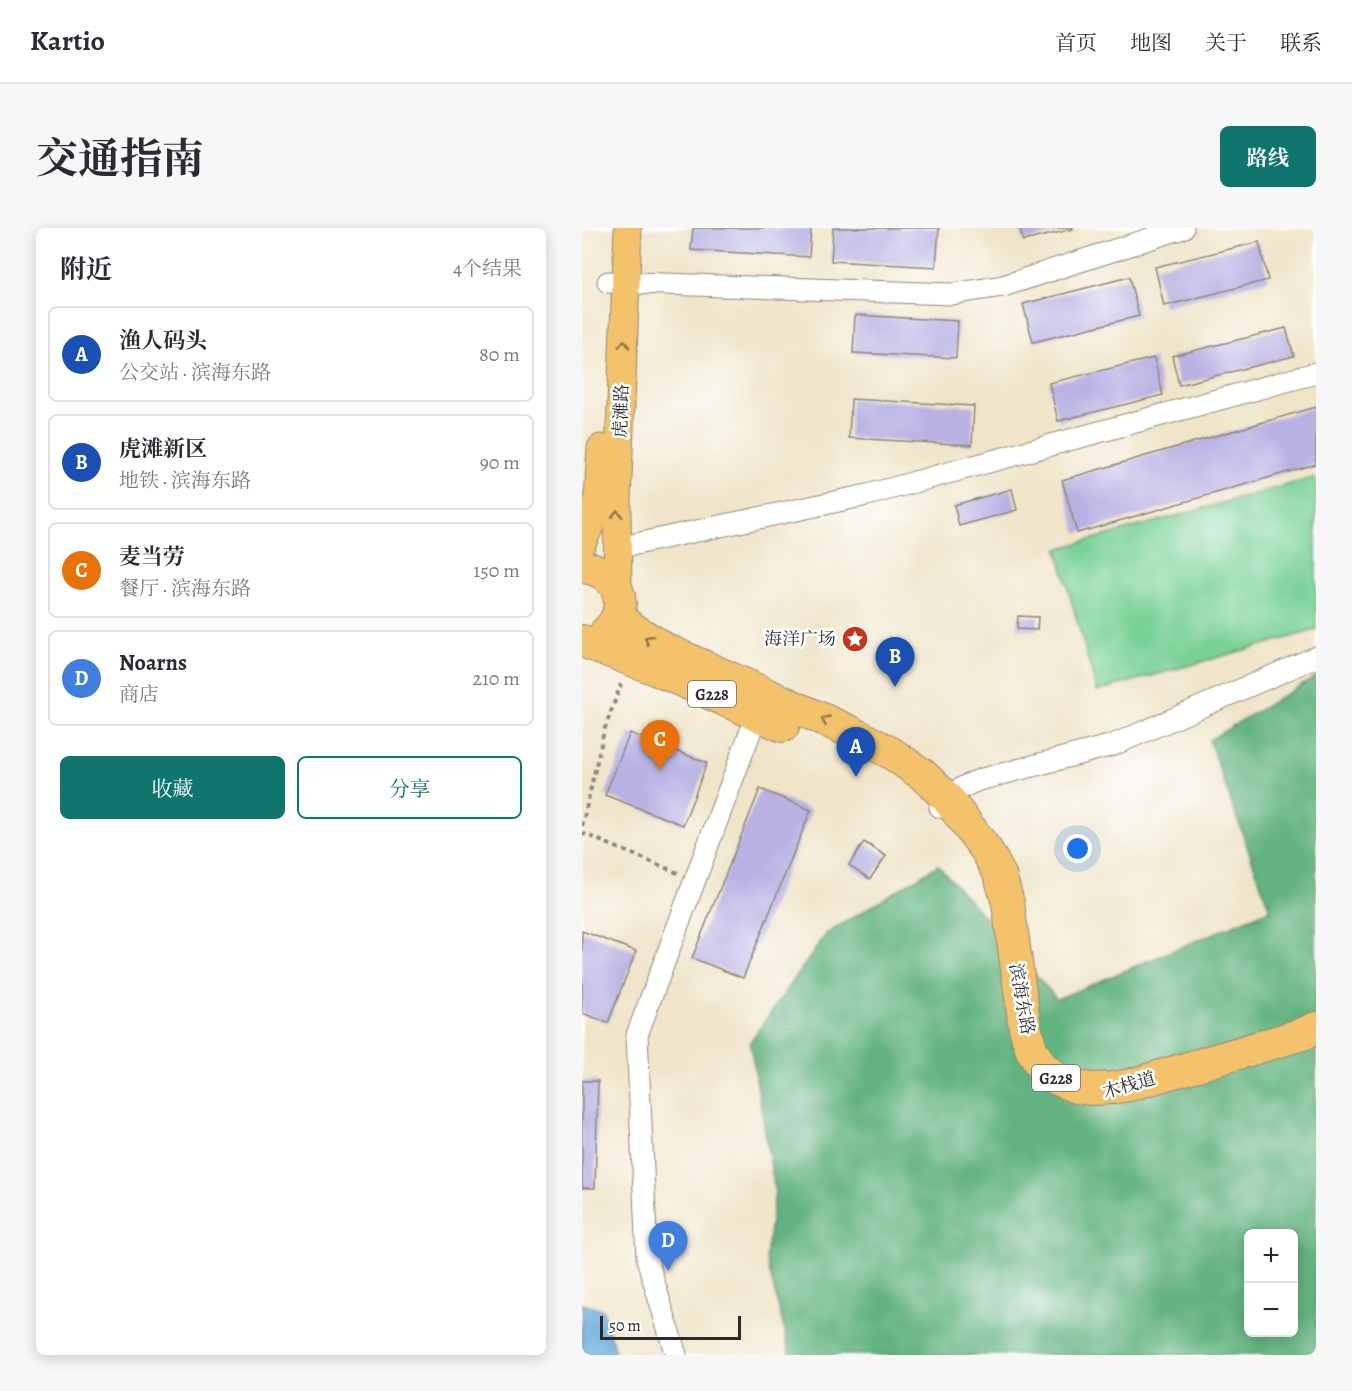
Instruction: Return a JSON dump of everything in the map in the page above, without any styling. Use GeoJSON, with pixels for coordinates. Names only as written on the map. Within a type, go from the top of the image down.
{"type":"FeatureCollection","features":[{"type":"Feature","properties":{"kind":"highway","name":"滨海东路"},"geometry":{"type":"LineString","coordinates":[[582,567],[595,569],[605,574],[613,583],[618,605],[630,627],[665,649],[849,731],[891,753],[923,775],[943,803],[987,851],[1000,875],[1008,903],[1025,1028],[1032,1051],[1042,1067],[1057,1079],[1075,1087],[1093,1089],[1130,1085],[1316,1028]]}},
{"type":"Feature","properties":{"kind":"highway","name":"滨海东路"},"geometry":{"type":"LineString","coordinates":[[582,640],[593,639],[612,627],[618,605]]}},
{"type":"Feature","properties":{"kind":"highway","name":"滨海东路"},"geometry":{"type":"LineString","coordinates":[[582,640],[655,669],[841,751],[943,803]]}},
{"type":"Feature","properties":{"kind":"main road","name":"虎滩路"},"geometry":{"type":"LineString","coordinates":[[610,228],[617,282],[618,605]]}},
{"type":"Feature","properties":{"kind":"main road","name":"虎滩路"},"geometry":{"type":"LineString","coordinates":[[582,543],[598,500],[617,282],[628,228]]}},
{"type":"Feature","properties":{"kind":"street"},"geometry":{"type":"LineString","coordinates":[[617,282],[952,294],[1003,286],[1183,228]]}},
{"type":"Feature","properties":{"kind":"street"},"geometry":{"type":"LineString","coordinates":[[617,548],[867,495],[1316,373]]}},
{"type":"Feature","properties":{"kind":"street"},"geometry":{"type":"LineString","coordinates":[[943,803],[966,784],[1113,745],[1316,657]]}},
{"type":"Feature","properties":{"kind":"street"},"geometry":{"type":"LineString","coordinates":[[676,1355],[647,1259],[637,1035],[757,714]]}},
{"type":"Feature","properties":{"kind":"path"},"geometry":{"type":"LineString","coordinates":[[582,826],[604,731],[621,684]]}},
{"type":"Feature","properties":{"kind":"path"},"geometry":{"type":"LineString","coordinates":[[582,833],[695,880]]}},
{"type":"Feature","properties":{"kind":"green space"},"geometry":{"type":"Polygon","coordinates":[[[1316,477],[1316,630],[1097,691],[1057,549],[1316,477]]]}},
{"type":"Feature","properties":{"kind":"green space"},"geometry":{"type":"Polygon","coordinates":[[[1316,676],[1316,1355],[791,1355],[766,1258],[775,1191],[750,1042],[826,934],[938,865],[1057,999],[1270,910],[1209,740],[1316,676]]]}},
{"type":"Feature","properties":{"kind":"water"},"geometry":{"type":"Polygon","coordinates":[[[582,1304],[603,1310],[616,1355],[582,1355],[582,1304]]]}},
{"type":"Feature","properties":{"kind":"building"},"geometry":{"type":"Polygon","coordinates":[[[693,228],[811,228],[809,257],[691,250],[693,228]]]}},
{"type":"Feature","properties":{"kind":"building"},"geometry":{"type":"Polygon","coordinates":[[[833,228],[939,228],[936,267],[831,261],[833,228]]]}},
{"type":"Feature","properties":{"kind":"building"},"geometry":{"type":"Polygon","coordinates":[[[1020,228],[1073,228],[1073,229],[1023,241],[1020,228]]]}},
{"type":"Feature","properties":{"kind":"building"},"geometry":{"type":"Polygon","coordinates":[[[1259,242],[1268,280],[1164,306],[1155,267],[1259,242]]]}},
{"type":"Feature","properties":{"kind":"building"},"geometry":{"type":"Polygon","coordinates":[[[1129,277],[1139,316],[1033,342],[1023,304],[1129,277]]]}},
{"type":"Feature","properties":{"kind":"building"},"geometry":{"type":"Polygon","coordinates":[[[855,315],[958,321],[956,358],[853,353],[855,315]]]}},
{"type":"Feature","properties":{"kind":"building"},"geometry":{"type":"Polygon","coordinates":[[[1286,328],[1294,356],[1179,385],[1172,356],[1286,328]]]}},
{"type":"Feature","properties":{"kind":"building"},"geometry":{"type":"Polygon","coordinates":[[[1154,358],[1163,395],[1058,421],[1049,383],[1154,358]]]}},
{"type":"Feature","properties":{"kind":"building"},"geometry":{"type":"Polygon","coordinates":[[[851,399],[974,406],[972,445],[849,438],[851,399]]]}},
{"type":"Feature","properties":{"kind":"building"},"geometry":{"type":"Polygon","coordinates":[[[1316,407],[1316,464],[1077,533],[1062,480],[1316,407]]]}},
{"type":"Feature","properties":{"kind":"building"},"geometry":{"type":"Polygon","coordinates":[[[1012,489],[1017,510],[959,526],[954,505],[1012,489]]]}},
{"type":"Feature","properties":{"kind":"building"},"geometry":{"type":"Polygon","coordinates":[[[1018,616],[1038,617],[1037,630],[1017,629],[1018,616]]]}},
{"type":"Feature","properties":{"kind":"building"},"geometry":{"type":"Polygon","coordinates":[[[630,733],[707,763],[683,825],[605,795],[630,733]]]}},
{"type":"Feature","properties":{"kind":"building"},"geometry":{"type":"Polygon","coordinates":[[[760,789],[811,810],[743,978],[692,958],[760,789]]]}},
{"type":"Feature","properties":{"kind":"building"},"geometry":{"type":"Polygon","coordinates":[[[864,842],[886,856],[870,879],[849,865],[864,842]]]}},
{"type":"Feature","properties":{"kind":"building"},"geometry":{"type":"Polygon","coordinates":[[[582,931],[636,951],[608,1023],[582,1013],[582,931]]]}},
{"type":"Feature","properties":{"kind":"building"},"geometry":{"type":"Polygon","coordinates":[[[582,1081],[598,1081],[595,1188],[582,1188],[582,1081]]]}},
{"type":"Feature","properties":{"kind":"place","name":"海洋广场"},"geometry":{"type":"Point","coordinates":[855,639]}},
{"type":"Feature","properties":{"kind":"place","name":"虎滩新区"},"geometry":{"type":"Point","coordinates":[895,687]}},
{"type":"Feature","properties":{"kind":"place","name":"麦当劳"},"geometry":{"type":"Point","coordinates":[660,770]}},
{"type":"Feature","properties":{"kind":"place","name":"渔人码头"},"geometry":{"type":"Point","coordinates":[856,777]}},
{"type":"Feature","properties":{"kind":"place","name":"Noarns"},"geometry":{"type":"Point","coordinates":[668,1271]}}]}
